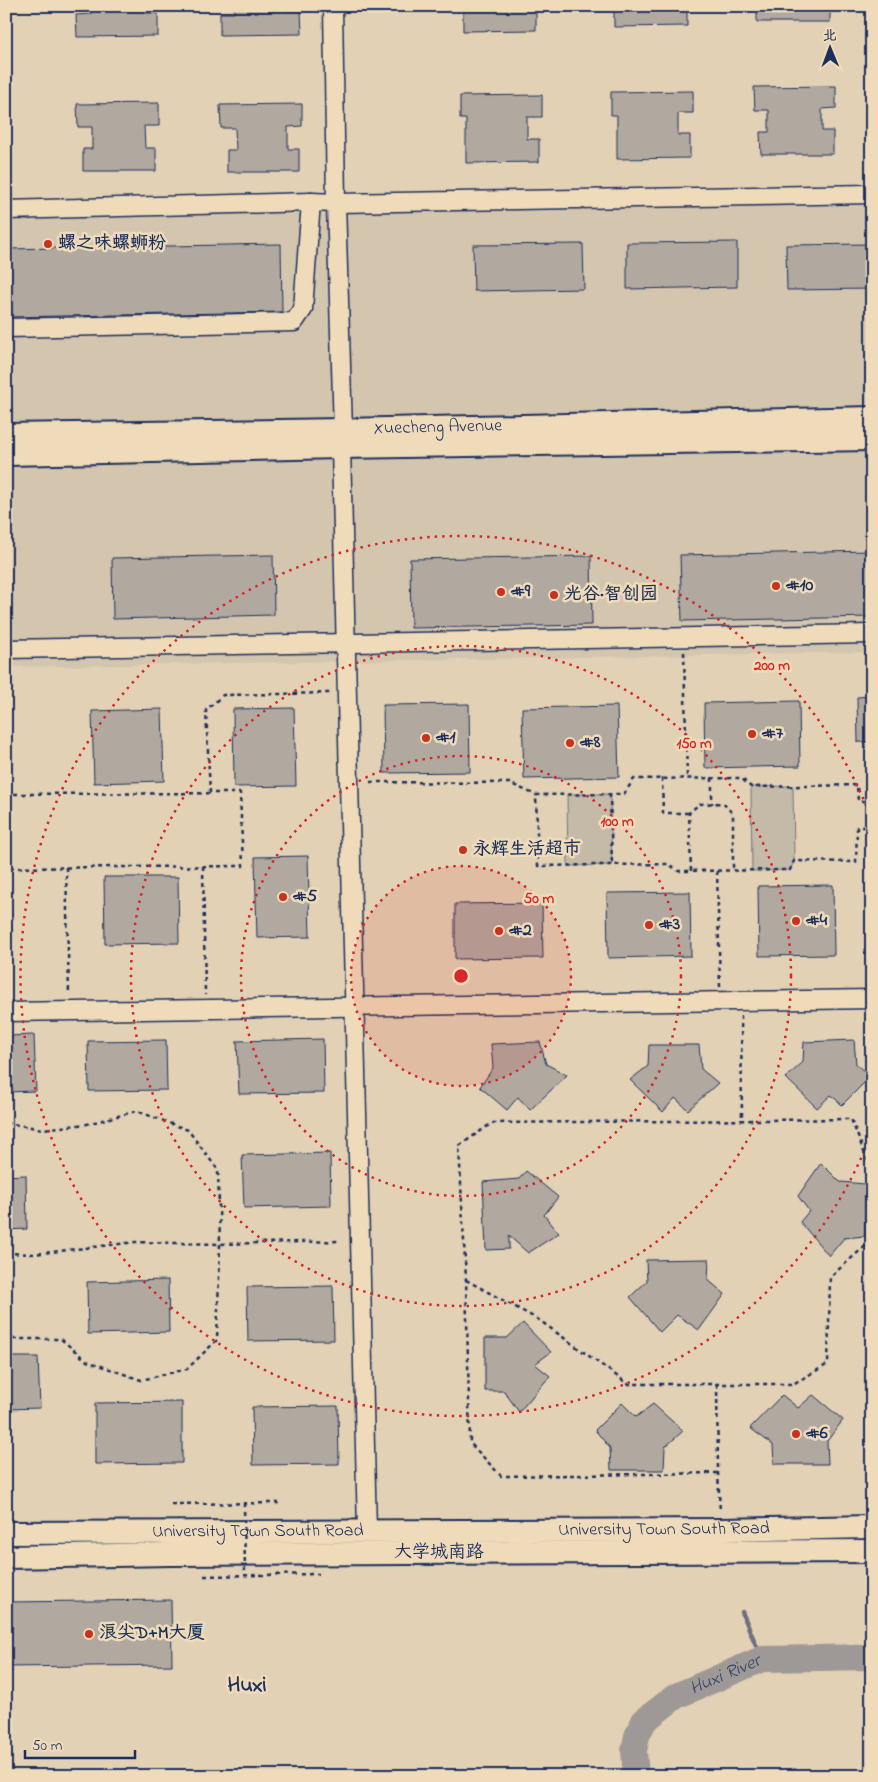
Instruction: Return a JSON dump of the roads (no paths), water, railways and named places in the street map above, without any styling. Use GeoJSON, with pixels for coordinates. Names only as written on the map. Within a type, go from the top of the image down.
{"type":"FeatureCollection","features":[{"type":"Feature","properties":{"kind":"main road","name":"Xuecheng Avenue"},"geometry":{"type":"LineString","coordinates":[[6,454],[342,438],[872,418]]}},
{"type":"Feature","properties":{"kind":"main road","name":"Xuecheng Avenue"},"geometry":{"type":"LineString","coordinates":[[6,435],[872,439]]}},
{"type":"Feature","properties":{"kind":"main road","name":"University Town South Road"},"geometry":{"type":"LineString","coordinates":[[6,1533],[722,1530],[872,1527]]}},
{"type":"Feature","properties":{"kind":"main road","name":"大学城南路"},"geometry":{"type":"LineString","coordinates":[[6,1557],[181,1554],[872,1551]]}},
{"type":"Feature","properties":{"kind":"street"},"geometry":{"type":"LineString","coordinates":[[333,6],[367,1531]]}},
{"type":"Feature","properties":{"kind":"street"},"geometry":{"type":"LineString","coordinates":[[6,210],[311,202],[872,194]]}},
{"type":"Feature","properties":{"kind":"street"},"geometry":{"type":"LineString","coordinates":[[6,328],[294,322],[303,309],[311,202]]}},
{"type":"Feature","properties":{"kind":"street"},"geometry":{"type":"LineString","coordinates":[[6,649],[872,634]]}},
{"type":"Feature","properties":{"kind":"street"},"geometry":{"type":"LineString","coordinates":[[6,1012],[872,999]]}},
{"type":"Feature","properties":{"kind":"waterway"},"geometry":{"type":"LineString","coordinates":[[742,1612],[762,1659]]}},
{"type":"Feature","properties":{"kind":"waterway","name":"Huxi River"},"geometry":{"type":"LineString","coordinates":[[636,1776],[634,1751],[637,1736],[644,1721],[676,1696],[762,1659],[872,1657]]}},
{"type":"Feature","properties":{"kind":"place","name":"螺之味螺蛳粉"},"geometry":{"type":"Point","coordinates":[48,244]}},
{"type":"Feature","properties":{"kind":"place","name":"#10"},"geometry":{"type":"Point","coordinates":[776,586]}},
{"type":"Feature","properties":{"kind":"place","name":"#9"},"geometry":{"type":"Point","coordinates":[501,592]}},
{"type":"Feature","properties":{"kind":"place","name":"光谷·智创园"},"geometry":{"type":"Point","coordinates":[554,595]}},
{"type":"Feature","properties":{"kind":"place","name":"#7"},"geometry":{"type":"Point","coordinates":[752,734]}},
{"type":"Feature","properties":{"kind":"place","name":"#1"},"geometry":{"type":"Point","coordinates":[426,738]}},
{"type":"Feature","properties":{"kind":"place","name":"#8"},"geometry":{"type":"Point","coordinates":[570,743]}},
{"type":"Feature","properties":{"kind":"place","name":"永辉生活超市"},"geometry":{"type":"Point","coordinates":[463,850]}},
{"type":"Feature","properties":{"kind":"place","name":"#5"},"geometry":{"type":"Point","coordinates":[283,897]}},
{"type":"Feature","properties":{"kind":"place","name":"#4"},"geometry":{"type":"Point","coordinates":[796,921]}},
{"type":"Feature","properties":{"kind":"place","name":"#3"},"geometry":{"type":"Point","coordinates":[649,925]}},
{"type":"Feature","properties":{"kind":"place","name":"#2"},"geometry":{"type":"Point","coordinates":[499,931]}},
{"type":"Feature","properties":{"kind":"place","name":"#6"},"geometry":{"type":"Point","coordinates":[796,1434]}},
{"type":"Feature","properties":{"kind":"place","name":"浪尖D+M大厦"},"geometry":{"type":"Point","coordinates":[89,1634]}},
{"type":"Feature","properties":{"kind":"district","name":"Huxi"},"geometry":{"type":"Point","coordinates":[247,1686]}}]}
